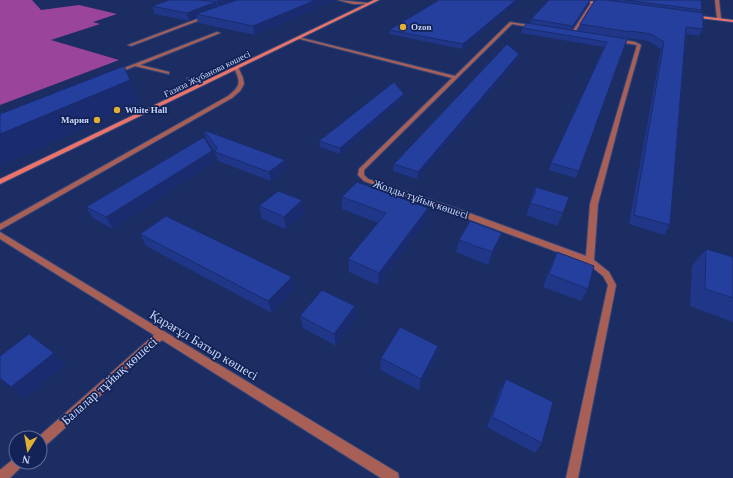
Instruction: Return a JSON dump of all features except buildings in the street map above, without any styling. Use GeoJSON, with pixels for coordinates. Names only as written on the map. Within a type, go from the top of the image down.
{"type":"FeatureCollection","features":[{"type":"Feature","properties":{"kind":"street"},"geometry":{"type":"LineString","coordinates":[[343,0],[369,4]]}},
{"type":"Feature","properties":{"kind":"street","name":"Ғазиза Жұбанова көшесі"},"geometry":{"type":"LineString","coordinates":[[0,182],[377,0]]}},
{"type":"Feature","properties":{"kind":"street"},"geometry":{"type":"LineString","coordinates":[[575,0],[605,4]]}},
{"type":"Feature","properties":{"kind":"street"},"geometry":{"type":"LineString","coordinates":[[717,0],[719,19]]}},
{"type":"Feature","properties":{"kind":"street"},"geometry":{"type":"LineString","coordinates":[[573,33],[592,2]]}},
{"type":"Feature","properties":{"kind":"street"},"geometry":{"type":"LineString","coordinates":[[130,45],[210,15]]}},
{"type":"Feature","properties":{"kind":"street"},"geometry":{"type":"LineString","coordinates":[[688,15],[733,21]]}},
{"type":"Feature","properties":{"kind":"street","name":"Жолды тұйық көшесі"},"geometry":{"type":"LineString","coordinates":[[572,478],[612,285],[606,274],[590,260],[366,180],[361,175],[361,170],[511,23],[635,43],[639,45],[618,112],[594,204],[590,260]]}},
{"type":"Feature","properties":{"kind":"street"},"geometry":{"type":"LineString","coordinates":[[108,76],[218,33]]}},
{"type":"Feature","properties":{"kind":"street"},"geometry":{"type":"LineString","coordinates":[[298,38],[455,77]]}},
{"type":"Feature","properties":{"kind":"street"},"geometry":{"type":"LineString","coordinates":[[136,65],[167,73]]}},
{"type":"Feature","properties":{"kind":"street"},"geometry":{"type":"LineString","coordinates":[[0,227],[230,97],[240,90],[242,82],[236,68]]}},
{"type":"Feature","properties":{"kind":"street"},"geometry":{"type":"LineString","coordinates":[[189,79],[205,84]]}},
{"type":"Feature","properties":{"kind":"street","name":"Қарағұл Батыр көшесі"},"geometry":{"type":"LineString","coordinates":[[0,235],[393,478]]}},
{"type":"Feature","properties":{"kind":"street","name":"Балалар тұйық көшесі"},"geometry":{"type":"LineString","coordinates":[[48,436],[161,335]]}},
{"type":"Feature","properties":{"kind":"street"},"geometry":{"type":"LineString","coordinates":[[1,478],[10,470]]}},
{"type":"Feature","properties":{"kind":"shaded area"},"geometry":{"type":"Polygon","coordinates":[[[0,0],[32,0],[41,10],[79,5],[117,14],[93,22],[100,24],[51,40],[119,60],[0,105],[0,0]]]}},
{"type":"Feature","properties":{"kind":"place","name":"Ozon"},"geometry":{"type":"Point","coordinates":[403,27]}},
{"type":"Feature","properties":{"kind":"place","name":"White Hall"},"geometry":{"type":"Point","coordinates":[117,110]}},
{"type":"Feature","properties":{"kind":"place","name":"Мария"},"geometry":{"type":"Point","coordinates":[97,120]}}]}
